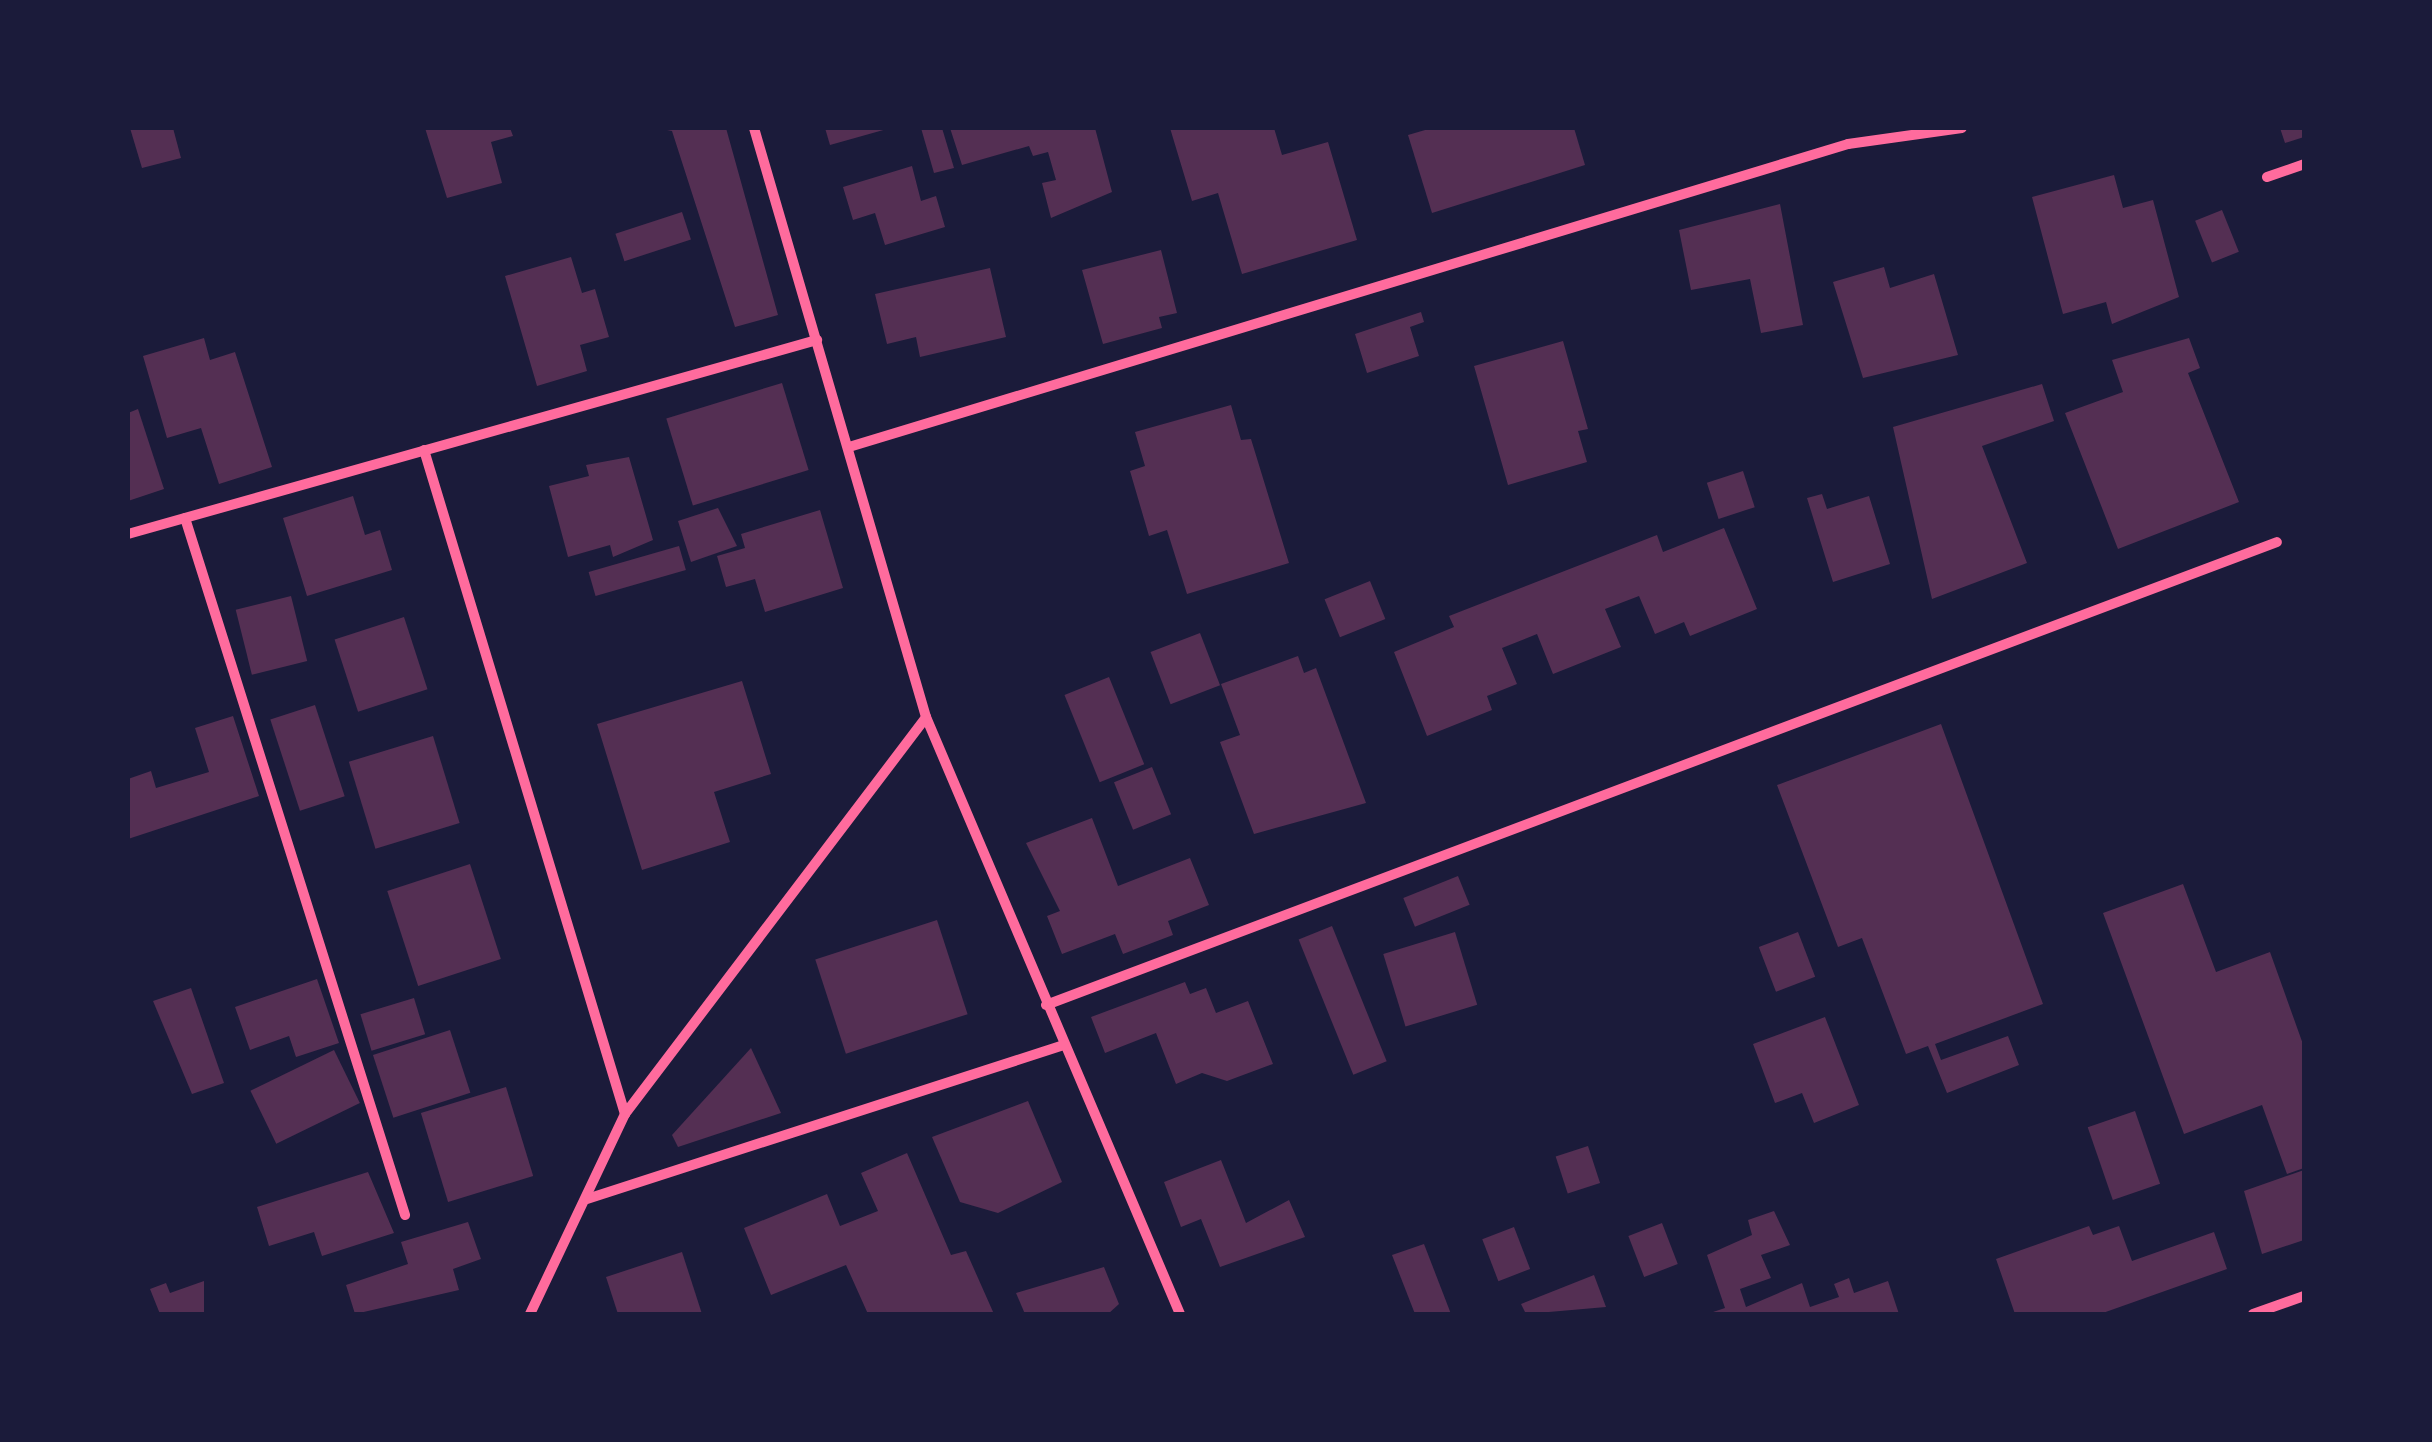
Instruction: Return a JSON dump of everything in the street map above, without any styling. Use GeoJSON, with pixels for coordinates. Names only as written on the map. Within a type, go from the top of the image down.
{"type":"FeatureCollection","features":[{"type":"Feature","properties":{"kind":"street"},"geometry":{"type":"LineString","coordinates":[[754,128],[926,716],[1180,1314]]}},
{"type":"Feature","properties":{"kind":"street"},"geometry":{"type":"LineString","coordinates":[[849,447],[1848,144],[1962,128]]}},
{"type":"Feature","properties":{"kind":"street"},"geometry":{"type":"LineString","coordinates":[[2267,177],[2304,164]]}},
{"type":"Feature","properties":{"kind":"street"},"geometry":{"type":"LineString","coordinates":[[128,534],[818,340]]}},
{"type":"Feature","properties":{"kind":"street"},"geometry":{"type":"LineString","coordinates":[[424,450],[625,1114]]}},
{"type":"Feature","properties":{"kind":"street"},"geometry":{"type":"LineString","coordinates":[[184,518],[404,1215]]}},
{"type":"Feature","properties":{"kind":"street"},"geometry":{"type":"LineString","coordinates":[[1046,1006],[2278,542]]}},
{"type":"Feature","properties":{"kind":"street"},"geometry":{"type":"LineString","coordinates":[[530,1314],[625,1114],[926,716]]}},
{"type":"Feature","properties":{"kind":"street"},"geometry":{"type":"LineString","coordinates":[[587,1199],[1064,1045]]}},
{"type":"Feature","properties":{"kind":"street"},"geometry":{"type":"LineString","coordinates":[[2253,1314],[2304,1296]]}},
{"type":"Feature","properties":{"kind":"building"},"geometry":{"type":"Polygon","coordinates":[[[130,128],[173,128],[181,158],[142,168],[130,128]]]}},
{"type":"Feature","properties":{"kind":"building"},"geometry":{"type":"Polygon","coordinates":[[[425,128],[510,128],[513,136],[491,142],[502,183],[447,198],[425,128]]]}},
{"type":"Feature","properties":{"kind":"building"},"geometry":{"type":"Polygon","coordinates":[[[657,128],[726,128],[778,315],[735,327],[672,131],[657,128]]]}},
{"type":"Feature","properties":{"kind":"building"},"geometry":{"type":"Polygon","coordinates":[[[825,128],[887,128],[887,129],[830,145],[825,128]]]}},
{"type":"Feature","properties":{"kind":"building"},"geometry":{"type":"Polygon","coordinates":[[[921,128],[942,128],[954,168],[934,173],[921,128]]]}},
{"type":"Feature","properties":{"kind":"building"},"geometry":{"type":"Polygon","coordinates":[[[950,128],[1095,128],[1112,192],[1051,218],[1042,183],[1056,180],[1048,152],[1033,156],[1029,146],[962,165],[950,128]]]}},
{"type":"Feature","properties":{"kind":"building"},"geometry":{"type":"Polygon","coordinates":[[[1170,128],[1274,128],[1282,155],[1328,142],[1357,240],[1242,274],[1218,193],[1192,201],[1170,128]]]}},
{"type":"Feature","properties":{"kind":"building"},"geometry":{"type":"Polygon","coordinates":[[[1432,128],[1574,128],[1585,165],[1432,213],[1408,135],[1432,128]]]}},
{"type":"Feature","properties":{"kind":"building"},"geometry":{"type":"Polygon","coordinates":[[[2280,128],[2304,128],[2304,137],[2285,143],[2280,128]]]}},
{"type":"Feature","properties":{"kind":"building"},"geometry":{"type":"Polygon","coordinates":[[[912,166],[921,201],[936,196],[945,227],[885,245],[875,213],[853,220],[843,187],[912,166]]]}},
{"type":"Feature","properties":{"kind":"building"},"geometry":{"type":"Polygon","coordinates":[[[2114,175],[2123,208],[2153,200],[2179,297],[2112,324],[2106,302],[2063,314],[2032,197],[2114,175]]]}},
{"type":"Feature","properties":{"kind":"building"},"geometry":{"type":"Polygon","coordinates":[[[1780,204],[1803,325],[1761,333],[1750,279],[1691,290],[1679,230],[1780,204]]]}},
{"type":"Feature","properties":{"kind":"building"},"geometry":{"type":"Polygon","coordinates":[[[2222,210],[2239,252],[2212,263],[2195,221],[2222,210]]]}},
{"type":"Feature","properties":{"kind":"building"},"geometry":{"type":"Polygon","coordinates":[[[682,212],[691,240],[624,261],[615,234],[682,212]]]}},
{"type":"Feature","properties":{"kind":"building"},"geometry":{"type":"Polygon","coordinates":[[[1161,250],[1177,313],[1159,317],[1162,328],[1103,344],[1082,270],[1161,250]]]}},
{"type":"Feature","properties":{"kind":"building"},"geometry":{"type":"Polygon","coordinates":[[[571,257],[582,293],[595,289],[609,337],[580,345],[587,371],[537,386],[505,276],[571,257]]]}},
{"type":"Feature","properties":{"kind":"building"},"geometry":{"type":"Polygon","coordinates":[[[1884,267],[1890,288],[1934,274],[1958,355],[1863,378],[1833,282],[1884,267]]]}},
{"type":"Feature","properties":{"kind":"building"},"geometry":{"type":"Polygon","coordinates":[[[990,268],[1006,337],[920,357],[916,337],[887,344],[875,294],[990,268]]]}},
{"type":"Feature","properties":{"kind":"building"},"geometry":{"type":"Polygon","coordinates":[[[1421,312],[1424,322],[1410,327],[1419,356],[1367,373],[1355,334],[1421,312]]]}},
{"type":"Feature","properties":{"kind":"building"},"geometry":{"type":"Polygon","coordinates":[[[204,338],[210,360],[235,352],[272,467],[219,484],[201,428],[167,438],[143,356],[204,338]]]}},
{"type":"Feature","properties":{"kind":"building"},"geometry":{"type":"Polygon","coordinates":[[[2189,338],[2200,368],[2188,373],[2239,502],[2118,549],[2065,413],[2123,392],[2112,360],[2189,338]]]}},
{"type":"Feature","properties":{"kind":"building"},"geometry":{"type":"Polygon","coordinates":[[[1563,341],[1588,429],[1578,431],[1587,462],[1508,485],[1474,366],[1563,341]]]}},
{"type":"Feature","properties":{"kind":"building"},"geometry":{"type":"Polygon","coordinates":[[[782,383],[809,470],[693,505],[666,418],[782,383]]]}},
{"type":"Feature","properties":{"kind":"building"},"geometry":{"type":"Polygon","coordinates":[[[2042,384],[2054,421],[1982,446],[2027,563],[1932,599],[1893,427],[2042,384]]]}},
{"type":"Feature","properties":{"kind":"building"},"geometry":{"type":"Polygon","coordinates":[[[1231,405],[1241,440],[1251,439],[1289,563],[1187,594],[1167,530],[1149,536],[1130,471],[1145,466],[1135,432],[1231,405]]]}},
{"type":"Feature","properties":{"kind":"building"},"geometry":{"type":"Polygon","coordinates":[[[138,409],[164,489],[128,501],[128,413],[138,409]]]}},
{"type":"Feature","properties":{"kind":"building"},"geometry":{"type":"Polygon","coordinates":[[[629,457],[653,540],[613,557],[610,545],[568,557],[549,486],[589,476],[586,465],[629,457]]]}},
{"type":"Feature","properties":{"kind":"building"},"geometry":{"type":"Polygon","coordinates":[[[1743,471],[1755,507],[1719,519],[1707,483],[1743,471]]]}},
{"type":"Feature","properties":{"kind":"building"},"geometry":{"type":"Polygon","coordinates":[[[1822,494],[1827,509],[1869,496],[1890,564],[1833,582],[1807,498],[1822,494]]]}},
{"type":"Feature","properties":{"kind":"building"},"geometry":{"type":"Polygon","coordinates":[[[353,496],[365,535],[380,530],[392,570],[307,596],[283,518],[353,496]]]}},
{"type":"Feature","properties":{"kind":"building"},"geometry":{"type":"Polygon","coordinates":[[[718,508],[737,546],[691,562],[678,521],[718,508]]]}},
{"type":"Feature","properties":{"kind":"building"},"geometry":{"type":"Polygon","coordinates":[[[820,510],[843,588],[765,612],[755,579],[726,587],[717,556],[745,548],[741,534],[820,510]]]}},
{"type":"Feature","properties":{"kind":"building"},"geometry":{"type":"Polygon","coordinates":[[[1724,528],[1757,609],[1690,636],[1684,622],[1655,634],[1639,596],[1605,609],[1621,647],[1553,674],[1537,634],[1502,648],[1517,684],[1487,696],[1492,710],[1427,736],[1394,652],[1454,627],[1449,616],[1657,535],[1663,552],[1724,528]]]}},
{"type":"Feature","properties":{"kind":"building"},"geometry":{"type":"Polygon","coordinates":[[[679,546],[686,570],[596,596],[589,572],[679,546]]]}},
{"type":"Feature","properties":{"kind":"building"},"geometry":{"type":"Polygon","coordinates":[[[1370,581],[1385,619],[1340,637],[1325,599],[1370,581]]]}},
{"type":"Feature","properties":{"kind":"building"},"geometry":{"type":"Polygon","coordinates":[[[291,596],[307,661],[252,675],[236,610],[291,596]]]}},
{"type":"Feature","properties":{"kind":"building"},"geometry":{"type":"Polygon","coordinates":[[[404,617],[427,689],[358,712],[335,640],[404,617]]]}},
{"type":"Feature","properties":{"kind":"building"},"geometry":{"type":"Polygon","coordinates":[[[1200,633],[1220,685],[1171,704],[1151,652],[1200,633]]]}},
{"type":"Feature","properties":{"kind":"building"},"geometry":{"type":"Polygon","coordinates":[[[1298,656],[1304,673],[1316,668],[1366,803],[1254,834],[1220,742],[1240,735],[1221,684],[1298,656]]]}},
{"type":"Feature","properties":{"kind":"building"},"geometry":{"type":"Polygon","coordinates":[[[1109,677],[1144,764],[1100,782],[1064,695],[1109,677]]]}},
{"type":"Feature","properties":{"kind":"building"},"geometry":{"type":"Polygon","coordinates":[[[742,681],[771,774],[714,792],[730,842],[642,870],[597,724],[742,681]]]}},
{"type":"Feature","properties":{"kind":"building"},"geometry":{"type":"Polygon","coordinates":[[[315,705],[345,796],[300,811],[270,720],[315,705]]]}},
{"type":"Feature","properties":{"kind":"building"},"geometry":{"type":"Polygon","coordinates":[[[233,716],[259,796],[128,839],[128,779],[151,771],[156,788],[209,772],[195,728],[233,716]]]}},
{"type":"Feature","properties":{"kind":"building"},"geometry":{"type":"Polygon","coordinates":[[[1941,724],[2043,1004],[1935,1044],[1941,1060],[2008,1036],[2019,1065],[1947,1093],[1928,1046],[1906,1054],[1862,938],[1838,947],[1777,785],[1941,724]]]}},
{"type":"Feature","properties":{"kind":"building"},"geometry":{"type":"Polygon","coordinates":[[[433,736],[460,823],[375,849],[349,762],[433,736]]]}},
{"type":"Feature","properties":{"kind":"building"},"geometry":{"type":"Polygon","coordinates":[[[1152,767],[1171,814],[1133,830],[1114,782],[1152,767]]]}},
{"type":"Feature","properties":{"kind":"building"},"geometry":{"type":"Polygon","coordinates":[[[1092,818],[1118,886],[1190,858],[1209,905],[1168,921],[1173,935],[1123,954],[1115,934],[1062,954],[1047,916],[1060,911],[1026,843],[1092,818]]]}},
{"type":"Feature","properties":{"kind":"building"},"geometry":{"type":"Polygon","coordinates":[[[470,864],[501,959],[418,986],[387,891],[470,864]]]}},
{"type":"Feature","properties":{"kind":"building"},"geometry":{"type":"Polygon","coordinates":[[[1458,876],[1470,905],[1415,927],[1403,898],[1458,876]]]}},
{"type":"Feature","properties":{"kind":"building"},"geometry":{"type":"Polygon","coordinates":[[[2183,884],[2216,972],[2270,952],[2304,1047],[2304,1168],[2287,1174],[2262,1105],[2184,1134],[2103,913],[2183,884]]]}},
{"type":"Feature","properties":{"kind":"building"},"geometry":{"type":"Polygon","coordinates":[[[937,920],[968,1014],[846,1054],[815,960],[937,920]]]}},
{"type":"Feature","properties":{"kind":"building"},"geometry":{"type":"Polygon","coordinates":[[[1332,926],[1387,1061],[1353,1075],[1299,939],[1332,926]]]}},
{"type":"Feature","properties":{"kind":"building"},"geometry":{"type":"Polygon","coordinates":[[[1455,932],[1477,1005],[1405,1027],[1383,954],[1455,932]]]}},
{"type":"Feature","properties":{"kind":"building"},"geometry":{"type":"Polygon","coordinates":[[[1798,932],[1815,977],[1776,992],[1759,947],[1798,932]]]}},
{"type":"Feature","properties":{"kind":"building"},"geometry":{"type":"Polygon","coordinates":[[[317,979],[339,1043],[296,1057],[289,1036],[250,1050],[235,1007],[317,979]]]}},
{"type":"Feature","properties":{"kind":"building"},"geometry":{"type":"Polygon","coordinates":[[[1185,982],[1190,994],[1206,988],[1216,1013],[1248,1001],[1273,1064],[1227,1081],[1202,1073],[1176,1084],[1156,1033],[1105,1053],[1091,1017],[1185,982]]]}},
{"type":"Feature","properties":{"kind":"building"},"geometry":{"type":"Polygon","coordinates":[[[191,988],[224,1083],[192,1094],[153,1001],[191,988]]]}},
{"type":"Feature","properties":{"kind":"building"},"geometry":{"type":"Polygon","coordinates":[[[414,998],[425,1034],[372,1051],[360,1014],[414,998]]]}},
{"type":"Feature","properties":{"kind":"building"},"geometry":{"type":"Polygon","coordinates":[[[1825,1017],[1859,1105],[1814,1123],[1802,1093],[1775,1103],[1753,1044],[1825,1017]]]}},
{"type":"Feature","properties":{"kind":"building"},"geometry":{"type":"Polygon","coordinates":[[[450,1030],[470,1093],[393,1118],[373,1055],[450,1030]]]}},
{"type":"Feature","properties":{"kind":"building"},"geometry":{"type":"Polygon","coordinates":[[[751,1048],[781,1113],[678,1147],[672,1135],[751,1048]]]}},
{"type":"Feature","properties":{"kind":"building"},"geometry":{"type":"Polygon","coordinates":[[[334,1050],[360,1103],[276,1144],[250,1091],[334,1050]]]}},
{"type":"Feature","properties":{"kind":"building"},"geometry":{"type":"Polygon","coordinates":[[[506,1087],[533,1176],[448,1202],[421,1113],[506,1087]]]}},
{"type":"Feature","properties":{"kind":"building"},"geometry":{"type":"Polygon","coordinates":[[[1028,1101],[1062,1182],[998,1213],[960,1202],[932,1137],[1028,1101]]]}},
{"type":"Feature","properties":{"kind":"building"},"geometry":{"type":"Polygon","coordinates":[[[2135,1111],[2160,1184],[2113,1200],[2088,1127],[2135,1111]]]}},
{"type":"Feature","properties":{"kind":"building"},"geometry":{"type":"Polygon","coordinates":[[[1588,1146],[1600,1183],[1568,1194],[1556,1157],[1588,1146]]]}},
{"type":"Feature","properties":{"kind":"building"},"geometry":{"type":"Polygon","coordinates":[[[907,1153],[951,1255],[966,1251],[994,1314],[868,1314],[846,1265],[771,1295],[744,1228],[827,1194],[840,1226],[878,1211],[861,1173],[907,1153]]]}},
{"type":"Feature","properties":{"kind":"building"},"geometry":{"type":"Polygon","coordinates":[[[1221,1160],[1246,1223],[1289,1200],[1305,1237],[1220,1267],[1201,1219],[1181,1227],[1164,1182],[1221,1160]]]}},
{"type":"Feature","properties":{"kind":"building"},"geometry":{"type":"Polygon","coordinates":[[[2304,1170],[2304,1240],[2262,1254],[2244,1191],[2304,1170]]]}},
{"type":"Feature","properties":{"kind":"building"},"geometry":{"type":"Polygon","coordinates":[[[368,1172],[394,1233],[322,1256],[314,1232],[269,1246],[257,1207],[368,1172]]]}},
{"type":"Feature","properties":{"kind":"building"},"geometry":{"type":"Polygon","coordinates":[[[1774,1211],[1790,1245],[1761,1255],[1771,1278],[1740,1289],[1746,1307],[1802,1283],[1810,1307],[1839,1297],[1834,1284],[1849,1278],[1854,1293],[1888,1281],[1899,1314],[1707,1314],[1725,1308],[1707,1255],[1752,1235],[1748,1220],[1774,1211]]]}},
{"type":"Feature","properties":{"kind":"building"},"geometry":{"type":"Polygon","coordinates":[[[468,1222],[481,1259],[453,1269],[459,1290],[355,1314],[346,1285],[408,1264],[401,1242],[468,1222]]]}},
{"type":"Feature","properties":{"kind":"building"},"geometry":{"type":"Polygon","coordinates":[[[1662,1223],[1678,1264],[1644,1277],[1628,1236],[1662,1223]]]}},
{"type":"Feature","properties":{"kind":"building"},"geometry":{"type":"Polygon","coordinates":[[[2089,1226],[2093,1235],[2119,1226],[2132,1261],[2214,1232],[2227,1269],[2100,1314],[2015,1314],[1996,1259],[2089,1226]]]}},
{"type":"Feature","properties":{"kind":"building"},"geometry":{"type":"Polygon","coordinates":[[[1514,1227],[1530,1269],[1498,1281],[1482,1239],[1514,1227]]]}},
{"type":"Feature","properties":{"kind":"building"},"geometry":{"type":"Polygon","coordinates":[[[1424,1244],[1451,1314],[1415,1314],[1392,1255],[1424,1244]]]}},
{"type":"Feature","properties":{"kind":"building"},"geometry":{"type":"Polygon","coordinates":[[[682,1252],[702,1314],[618,1314],[606,1277],[682,1252]]]}},
{"type":"Feature","properties":{"kind":"building"},"geometry":{"type":"Polygon","coordinates":[[[1104,1267],[1119,1304],[1108,1314],[1025,1314],[1016,1293],[1104,1267]]]}},
{"type":"Feature","properties":{"kind":"building"},"geometry":{"type":"Polygon","coordinates":[[[1594,1275],[1606,1307],[1526,1314],[1521,1304],[1594,1275]]]}},
{"type":"Feature","properties":{"kind":"building"},"geometry":{"type":"Polygon","coordinates":[[[204,1281],[204,1314],[160,1314],[150,1289],[166,1283],[170,1293],[204,1281]]]}}]}
